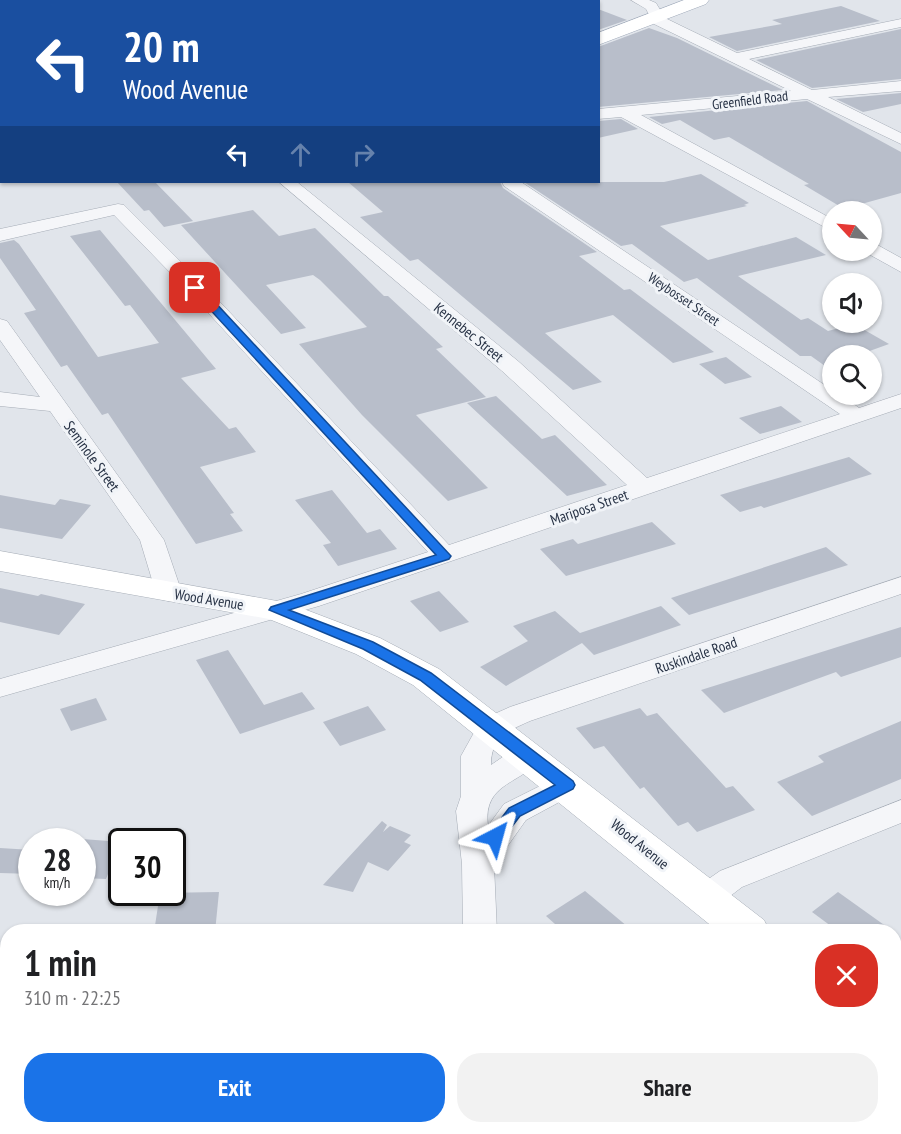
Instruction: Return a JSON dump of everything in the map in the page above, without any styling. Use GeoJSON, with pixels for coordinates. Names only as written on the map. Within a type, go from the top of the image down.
{"type":"FeatureCollection","features":[{"type":"Feature","properties":{"kind":"main road"},"geometry":{"type":"LineString","coordinates":[[600,39],[700,0]]}},
{"type":"Feature","properties":{"kind":"main road","name":"Wood Avenue"},"geometry":{"type":"LineString","coordinates":[[0,561],[169,593],[276,610],[322,626],[387,656],[426,677],[492,727],[739,924]]}},
{"type":"Feature","properties":{"kind":"street"},"geometry":{"type":"LineString","coordinates":[[638,0],[651,6],[659,21],[901,139]]}},
{"type":"Feature","properties":{"kind":"street"},"geometry":{"type":"LineString","coordinates":[[735,58],[901,23]]}},
{"type":"Feature","properties":{"kind":"street","name":"Greenfield Road"},"geometry":{"type":"LineString","coordinates":[[600,114],[901,86]]}},
{"type":"Feature","properties":{"kind":"street"},"geometry":{"type":"LineString","coordinates":[[626,113],[822,221]]}},
{"type":"Feature","properties":{"kind":"street","name":"Kennebec Street"},"geometry":{"type":"LineString","coordinates":[[288,183],[510,366],[644,488]]}},
{"type":"Feature","properties":{"kind":"street","name":"Weybosset Street"},"geometry":{"type":"LineString","coordinates":[[511,183],[857,416]]}},
{"type":"Feature","properties":{"kind":"street"},"geometry":{"type":"LineString","coordinates":[[0,235],[118,209],[195,288],[445,556]]}},
{"type":"Feature","properties":{"kind":"street"},"geometry":{"type":"LineString","coordinates":[[882,254],[901,266]]}},
{"type":"Feature","properties":{"kind":"street","name":"Seminole Street"},"geometry":{"type":"LineString","coordinates":[[0,326],[152,540],[169,593]]}},
{"type":"Feature","properties":{"kind":"street"},"geometry":{"type":"LineString","coordinates":[[0,399],[55,405]]}},
{"type":"Feature","properties":{"kind":"street","name":"Mariposa Street"},"geometry":{"type":"LineString","coordinates":[[0,688],[276,610],[445,556],[901,401]]}},
{"type":"Feature","properties":{"kind":"street","name":"Ruskindale Road"},"geometry":{"type":"LineString","coordinates":[[492,727],[531,710],[901,585]]}},
{"type":"Feature","properties":{"kind":"street"},"geometry":{"type":"LineString","coordinates":[[480,924],[478,864],[471,811],[476,796],[476,756],[492,727]]}},
{"type":"Feature","properties":{"kind":"street"},"geometry":{"type":"LineString","coordinates":[[476,796],[496,776],[528,755]]}},
{"type":"Feature","properties":{"kind":"street"},"geometry":{"type":"LineString","coordinates":[[478,864],[514,812],[567,785]]}},
{"type":"Feature","properties":{"kind":"street"},"geometry":{"type":"LineString","coordinates":[[705,897],[731,879],[901,811]]}},
{"type":"Feature","properties":{"kind":"building"},"geometry":{"type":"Polygon","coordinates":[[[841,6],[880,21],[737,51],[709,37],[782,24],[772,20],[841,6]]]}},
{"type":"Feature","properties":{"kind":"building"},"geometry":{"type":"Polygon","coordinates":[[[600,10],[627,20],[600,29],[600,10]]]}},
{"type":"Feature","properties":{"kind":"building"},"geometry":{"type":"Polygon","coordinates":[[[649,28],[677,38],[783,90],[600,107],[600,46],[649,28]]]}},
{"type":"Feature","properties":{"kind":"building"},"geometry":{"type":"Polygon","coordinates":[[[901,29],[901,79],[812,88],[756,60],[901,29]]]}},
{"type":"Feature","properties":{"kind":"building"},"geometry":{"type":"Polygon","coordinates":[[[901,93],[901,104],[863,112],[836,99],[901,93]]]}},
{"type":"Feature","properties":{"kind":"building"},"geometry":{"type":"Polygon","coordinates":[[[807,101],[901,152],[901,193],[872,201],[831,201],[804,185],[809,184],[729,137],[714,140],[680,120],[662,124],[649,117],[807,101]]]}},
{"type":"Feature","properties":{"kind":"building"},"geometry":{"type":"Polygon","coordinates":[[[621,119],[638,129],[600,138],[600,121],[621,119]]]}},
{"type":"Feature","properties":{"kind":"building"},"geometry":{"type":"Polygon","coordinates":[[[701,174],[749,203],[744,205],[747,206],[660,226],[708,260],[796,237],[822,253],[822,256],[738,276],[801,320],[808,318],[822,327],[822,333],[870,333],[889,344],[882,347],[822,345],[822,364],[811,356],[800,356],[697,278],[684,282],[632,244],[621,246],[526,183],[664,182],[701,174]]]}},
{"type":"Feature","properties":{"kind":"building"},"geometry":{"type":"Polygon","coordinates":[[[118,183],[156,183],[193,221],[164,227],[149,210],[144,211],[118,183]]]}},
{"type":"Feature","properties":{"kind":"building"},"geometry":{"type":"Polygon","coordinates":[[[349,183],[500,183],[503,188],[597,252],[579,256],[624,290],[630,289],[714,352],[673,363],[613,315],[545,333],[602,382],[573,390],[418,259],[410,261],[360,217],[383,212],[349,183]]]}},
{"type":"Feature","properties":{"kind":"building"},"geometry":{"type":"Polygon","coordinates":[[[253,210],[279,236],[315,228],[384,296],[388,296],[443,347],[436,349],[486,397],[416,415],[488,488],[448,501],[362,415],[299,344],[367,327],[320,280],[313,275],[266,285],[306,328],[281,334],[181,225],[253,210]]]}},
{"type":"Feature","properties":{"kind":"building"},"geometry":{"type":"Polygon","coordinates":[[[100,230],[216,369],[181,378],[229,429],[236,427],[256,452],[200,467],[234,513],[230,514],[243,531],[196,544],[108,413],[102,415],[67,365],[61,367],[24,313],[36,310],[0,258],[0,243],[14,240],[19,244],[98,357],[159,343],[130,305],[125,306],[70,236],[100,230]]]}},
{"type":"Feature","properties":{"kind":"building"},"geometry":{"type":"Polygon","coordinates":[[[726,357],[752,377],[725,384],[699,364],[726,357]]]}},
{"type":"Feature","properties":{"kind":"building"},"geometry":{"type":"Polygon","coordinates":[[[496,396],[542,439],[555,435],[607,485],[567,496],[467,403],[496,396]]]}},
{"type":"Feature","properties":{"kind":"building"},"geometry":{"type":"Polygon","coordinates":[[[781,406],[802,422],[760,434],[739,418],[781,406]]]}},
{"type":"Feature","properties":{"kind":"building"},"geometry":{"type":"Polygon","coordinates":[[[849,457],[872,474],[764,508],[761,506],[740,512],[720,495],[849,457]]]}},
{"type":"Feature","properties":{"kind":"building"},"geometry":{"type":"Polygon","coordinates":[[[332,490],[367,533],[380,529],[397,549],[338,566],[323,545],[331,543],[295,500],[332,490]]]}},
{"type":"Feature","properties":{"kind":"building"},"geometry":{"type":"Polygon","coordinates":[[[0,495],[55,505],[60,499],[91,505],[62,539],[0,528],[0,495]]]}},
{"type":"Feature","properties":{"kind":"building"},"geometry":{"type":"Polygon","coordinates":[[[652,522],[676,544],[566,576],[540,549],[573,539],[578,544],[652,522]]]}},
{"type":"Feature","properties":{"kind":"building"},"geometry":{"type":"Polygon","coordinates":[[[826,547],[848,565],[689,615],[671,598],[826,547]]]}},
{"type":"Feature","properties":{"kind":"building"},"geometry":{"type":"Polygon","coordinates":[[[0,588],[85,604],[59,635],[0,622],[0,588]]]}},
{"type":"Feature","properties":{"kind":"building"},"geometry":{"type":"Polygon","coordinates":[[[439,591],[469,622],[440,632],[410,601],[439,591]]]}},
{"type":"Feature","properties":{"kind":"building"},"geometry":{"type":"Polygon","coordinates":[[[661,606],[681,625],[594,655],[582,643],[506,686],[480,667],[528,641],[513,626],[555,611],[580,633],[661,606]]]}},
{"type":"Feature","properties":{"kind":"building"},"geometry":{"type":"Polygon","coordinates":[[[901,627],[901,657],[841,677],[836,672],[724,713],[701,690],[901,627]]]}},
{"type":"Feature","properties":{"kind":"building"},"geometry":{"type":"Polygon","coordinates":[[[228,650],[264,705],[302,692],[315,709],[240,734],[196,660],[228,650]]]}},
{"type":"Feature","properties":{"kind":"building"},"geometry":{"type":"Polygon","coordinates":[[[96,698],[107,720],[71,731],[60,709],[96,698]]]}},
{"type":"Feature","properties":{"kind":"building"},"geometry":{"type":"Polygon","coordinates":[[[368,706],[386,730],[340,746],[323,722],[368,706]]]}},
{"type":"Feature","properties":{"kind":"building"},"geometry":{"type":"Polygon","coordinates":[[[640,708],[647,716],[657,713],[726,788],[733,786],[755,810],[697,832],[688,822],[678,826],[644,787],[640,789],[604,746],[594,749],[576,728],[640,708]]]}},
{"type":"Feature","properties":{"kind":"building"},"geometry":{"type":"Polygon","coordinates":[[[901,721],[901,779],[812,816],[777,782],[824,762],[818,756],[901,721]]]}},
{"type":"Feature","properties":{"kind":"building"},"geometry":{"type":"Polygon","coordinates":[[[382,821],[387,825],[383,832],[390,826],[411,835],[404,842],[411,845],[388,871],[368,862],[353,892],[323,885],[382,821]]]}},
{"type":"Feature","properties":{"kind":"building"},"geometry":{"type":"Polygon","coordinates":[[[96,840],[108,841],[106,879],[96,879],[96,840]]]}},
{"type":"Feature","properties":{"kind":"building"},"geometry":{"type":"Polygon","coordinates":[[[0,848],[18,849],[18,874],[0,873],[0,848]]]}},
{"type":"Feature","properties":{"kind":"building"},"geometry":{"type":"Polygon","coordinates":[[[585,891],[624,924],[555,924],[546,916],[585,891]]]}},
{"type":"Feature","properties":{"kind":"building"},"geometry":{"type":"Polygon","coordinates":[[[219,892],[216,924],[155,924],[158,906],[186,906],[186,893],[219,892]]]}},
{"type":"Feature","properties":{"kind":"building"},"geometry":{"type":"Polygon","coordinates":[[[838,892],[883,924],[828,924],[812,912],[838,892]]]}},
{"type":"Feature","properties":{"kind":"route"},"geometry":{"type":"LineString","coordinates":[[195,288],[445,556],[276,610],[322,626],[368,646],[426,677],[567,785],[514,812],[495,837]]}}]}
